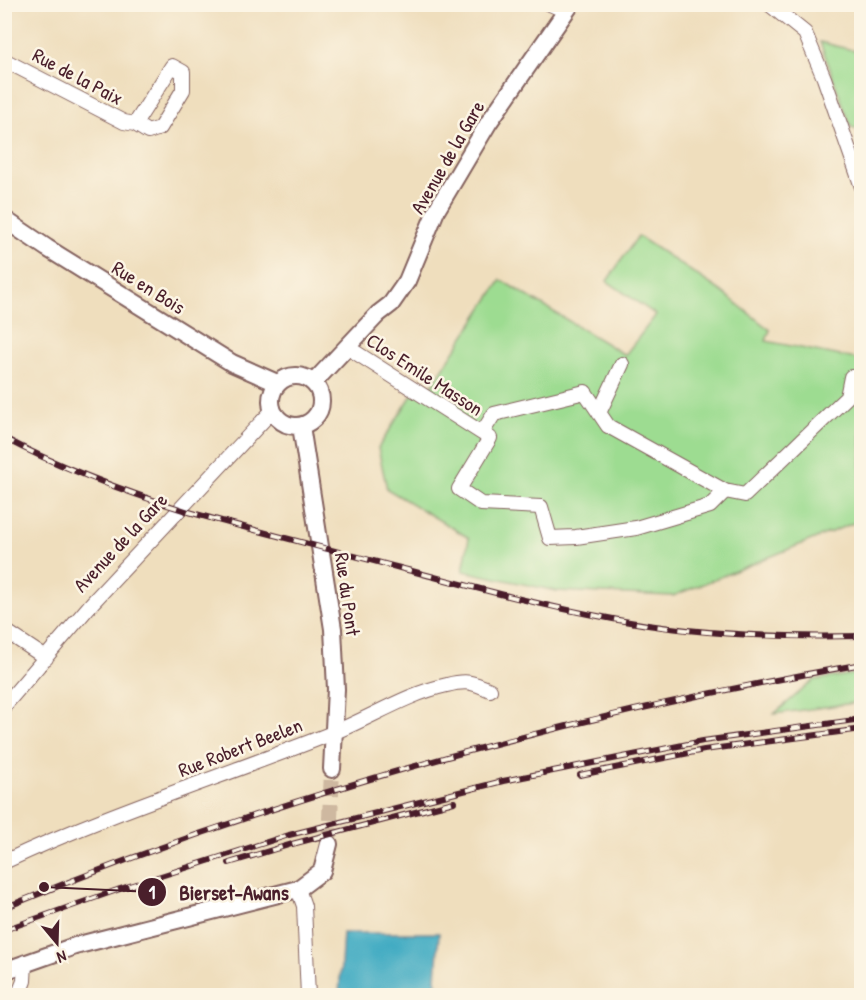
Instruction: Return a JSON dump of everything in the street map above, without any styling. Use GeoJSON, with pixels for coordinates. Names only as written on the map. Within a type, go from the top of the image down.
{"type":"FeatureCollection","features":[{"type":"Feature","properties":{"kind":"street"},"geometry":{"type":"LineString","coordinates":[[550,4],[568,8]]}},
{"type":"Feature","properties":{"kind":"street"},"geometry":{"type":"LineString","coordinates":[[769,4],[805,33],[824,78],[861,187]]}},
{"type":"Feature","properties":{"kind":"street","name":"Avenue de la Gare"},"geometry":{"type":"LineString","coordinates":[[314,382],[378,314],[391,304],[407,281],[436,211],[489,122],[568,8]]}},
{"type":"Feature","properties":{"kind":"street","name":"Rue de la Paix"},"geometry":{"type":"LineString","coordinates":[[4,60],[147,132],[160,128],[183,90],[183,72],[172,66],[135,124]]}},
{"type":"Feature","properties":{"kind":"street","name":"Rue en Bois"},"geometry":{"type":"LineString","coordinates":[[4,219],[232,363],[277,383]]}},
{"type":"Feature","properties":{"kind":"street","name":"Clos Emile Masson"},"geometry":{"type":"LineString","coordinates":[[347,347],[482,434],[490,438],[459,489],[481,504],[541,507],[550,538],[576,537],[636,528],[710,506],[725,491],[608,426],[585,392],[494,414],[482,434]]}},
{"type":"Feature","properties":{"kind":"street"},"geometry":{"type":"LineString","coordinates":[[599,413],[622,364]]}},
{"type":"Feature","properties":{"kind":"street"},"geometry":{"type":"LineString","coordinates":[[298,375],[314,382],[318,388],[321,407],[311,422],[301,426],[287,425],[280,421],[272,411],[270,396],[277,383],[287,376],[298,375]]}},
{"type":"Feature","properties":{"kind":"street"},"geometry":{"type":"LineString","coordinates":[[725,491],[746,495],[847,397],[851,377],[861,377]]}},
{"type":"Feature","properties":{"kind":"street","name":"Avenue de la Gare"},"geometry":{"type":"LineString","coordinates":[[4,706],[108,585],[272,411]]}},
{"type":"Feature","properties":{"kind":"street","name":"Rue du Pont"},"geometry":{"type":"LineString","coordinates":[[301,426],[333,629],[336,689],[332,770]]}},
{"type":"Feature","properties":{"kind":"street"},"geometry":{"type":"LineString","coordinates":[[4,630],[46,658]]}},
{"type":"Feature","properties":{"kind":"street","name":"Rue Robert Beelen"},"geometry":{"type":"LineString","coordinates":[[4,861],[55,838],[333,733],[393,704],[446,685],[470,681],[490,690]]}},
{"type":"Feature","properties":{"kind":"street"},"geometry":{"type":"LineString","coordinates":[[4,971],[75,946],[298,889],[322,871],[328,844]]}},
{"type":"Feature","properties":{"kind":"street"},"geometry":{"type":"LineString","coordinates":[[298,889],[304,906],[308,996]]}},
{"type":"Feature","properties":{"kind":"street"},"geometry":{"type":"LineString","coordinates":[[18,996],[24,981],[25,962]]}},
{"type":"Feature","properties":{"kind":"green space"},"geometry":{"type":"Polygon","coordinates":[[[820,42],[861,52],[861,130],[851,127],[820,42]]]}},
{"type":"Feature","properties":{"kind":"green space"},"geometry":{"type":"Polygon","coordinates":[[[638,236],[721,291],[770,330],[766,341],[861,360],[861,520],[673,596],[556,591],[463,571],[469,538],[387,489],[378,448],[421,381],[431,387],[501,280],[625,355],[656,315],[607,281],[638,236]]]}},
{"type":"Feature","properties":{"kind":"green space"},"geometry":{"type":"Polygon","coordinates":[[[861,673],[861,702],[774,714],[814,680],[861,673]]]}},
{"type":"Feature","properties":{"kind":"water"},"geometry":{"type":"Polygon","coordinates":[[[343,933],[439,933],[435,995],[339,995],[343,933]]]}},
{"type":"Feature","properties":{"kind":"tunnel"},"geometry":{"type":"LineString","coordinates":[[329,844],[332,769]]}},
{"type":"Feature","properties":{"kind":"railway"},"geometry":{"type":"LineString","coordinates":[[4,438],[95,479],[189,512],[504,595],[640,624],[703,632],[766,636],[862,636]]}},
{"type":"Feature","properties":{"kind":"railway"},"geometry":{"type":"LineString","coordinates":[[4,908],[213,829],[319,794],[426,763],[643,708],[862,664]]}},
{"type":"Feature","properties":{"kind":"railway"},"geometry":{"type":"LineString","coordinates":[[4,930],[120,889],[289,835],[503,781],[703,741],[862,719]]}},
{"type":"Feature","properties":{"kind":"railway"},"geometry":{"type":"LineString","coordinates":[[580,775],[704,750],[862,729]]}},
{"type":"Feature","properties":{"kind":"railway"},"geometry":{"type":"LineString","coordinates":[[229,863],[292,844],[454,802]]}},
{"type":"Feature","properties":{"kind":"place","name":"Bierset-Awans"},"geometry":{"type":"Point","coordinates":[44,887]}}]}
